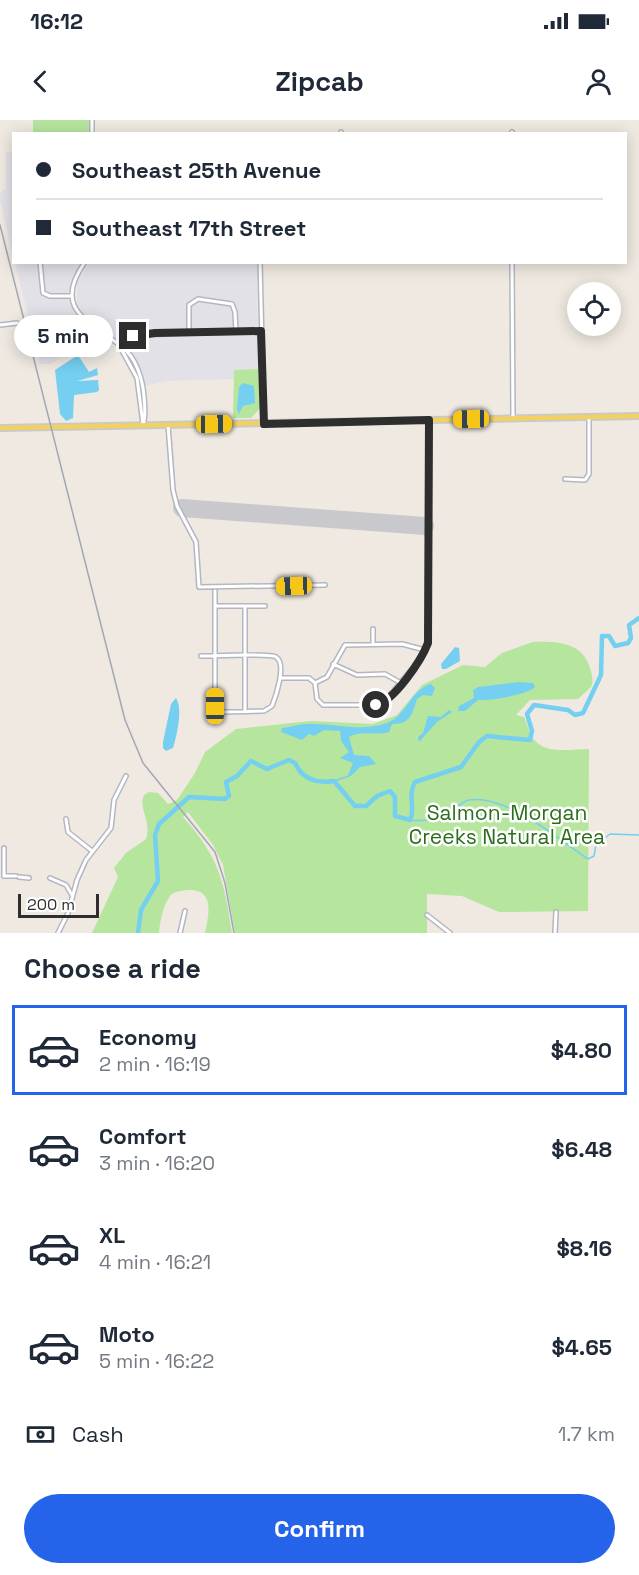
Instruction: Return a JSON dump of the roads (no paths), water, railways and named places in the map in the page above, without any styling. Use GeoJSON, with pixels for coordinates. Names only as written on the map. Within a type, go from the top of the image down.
{"type":"FeatureCollection","features":[{"type":"Feature","properties":{"kind":"main road"},"geometry":{"type":"LineString","coordinates":[[0,428],[639,416]]}},
{"type":"Feature","properties":{"kind":"street"},"geometry":{"type":"LineString","coordinates":[[40,264],[44,293],[50,296],[72,296]]}},
{"type":"Feature","properties":{"kind":"street"},"geometry":{"type":"LineString","coordinates":[[84,264],[76,276],[72,296],[75,309],[82,320],[119,345],[131,358],[141,379],[144,424]]}},
{"type":"Feature","properties":{"kind":"street"},"geometry":{"type":"LineString","coordinates":[[260,264],[264,424]]}},
{"type":"Feature","properties":{"kind":"street"},"geometry":{"type":"LineString","coordinates":[[512,264],[513,419]]}},
{"type":"Feature","properties":{"kind":"street"},"geometry":{"type":"LineString","coordinates":[[189,333],[191,302],[207,299],[233,306],[236,332]]}},
{"type":"Feature","properties":{"kind":"street"},"geometry":{"type":"LineString","coordinates":[[0,325],[17,323]]}},
{"type":"Feature","properties":{"kind":"street"},"geometry":{"type":"LineString","coordinates":[[119,345],[133,336],[153,334],[261,331]]}},
{"type":"Feature","properties":{"kind":"street"},"geometry":{"type":"LineString","coordinates":[[566,479],[585,480],[589,474],[589,417]]}},
{"type":"Feature","properties":{"kind":"street"},"geometry":{"type":"LineString","coordinates":[[280,678],[309,678],[315,683],[320,703],[381,704],[401,683],[425,650],[429,634],[429,420]]}},
{"type":"Feature","properties":{"kind":"street"},"geometry":{"type":"LineString","coordinates":[[168,425],[173,490],[178,510],[196,542],[198,586],[325,585]]}},
{"type":"Feature","properties":{"kind":"street"},"geometry":{"type":"LineString","coordinates":[[201,656],[215,656],[244,655],[277,657],[280,663],[280,678],[269,709],[221,711],[216,709],[215,656],[215,591]]}},
{"type":"Feature","properties":{"kind":"street"},"geometry":{"type":"LineString","coordinates":[[215,606],[265,606]]}},
{"type":"Feature","properties":{"kind":"street"},"geometry":{"type":"LineString","coordinates":[[244,606],[245,711]]}},
{"type":"Feature","properties":{"kind":"street"},"geometry":{"type":"LineString","coordinates":[[373,629],[373,644]]}},
{"type":"Feature","properties":{"kind":"street"},"geometry":{"type":"LineString","coordinates":[[315,683],[325,679],[343,645],[402,644],[425,650]]}},
{"type":"Feature","properties":{"kind":"street"},"geometry":{"type":"LineString","coordinates":[[333,664],[357,675],[385,674],[401,683]]}},
{"type":"Feature","properties":{"kind":"street"},"geometry":{"type":"LineString","coordinates":[[58,933],[77,880],[92,851],[111,828],[114,800],[126,776]]}},
{"type":"Feature","properties":{"kind":"street"},"geometry":{"type":"LineString","coordinates":[[66,819],[68,832],[92,851]]}},
{"type":"Feature","properties":{"kind":"street"},"geometry":{"type":"LineString","coordinates":[[4,848],[2,867],[4,876],[29,878]]}},
{"type":"Feature","properties":{"kind":"street"},"geometry":{"type":"LineString","coordinates":[[50,878],[66,885],[72,897]]}},
{"type":"Feature","properties":{"kind":"street"},"geometry":{"type":"LineString","coordinates":[[180,933],[185,911]]}},
{"type":"Feature","properties":{"kind":"street"},"geometry":{"type":"LineString","coordinates":[[555,933],[556,912]]}},
{"type":"Feature","properties":{"kind":"street"},"geometry":{"type":"LineString","coordinates":[[427,915],[450,933]]}},
{"type":"Feature","properties":{"kind":"water"},"geometry":{"type":"Polygon","coordinates":[[[78,355],[89,372],[97,368],[98,375],[77,381],[98,380],[99,390],[74,395],[73,418],[66,421],[60,414],[55,370],[78,355]]]}},
{"type":"Feature","properties":{"kind":"water"},"geometry":{"type":"Polygon","coordinates":[[[243,383],[254,386],[255,403],[243,406],[239,414],[237,409],[239,387],[243,383]]]}},
{"type":"Feature","properties":{"kind":"water"},"geometry":{"type":"Polygon","coordinates":[[[455,647],[459,648],[460,661],[442,669],[441,664],[455,647]]]}},
{"type":"Feature","properties":{"kind":"water"},"geometry":{"type":"Polygon","coordinates":[[[519,682],[533,683],[535,687],[516,695],[478,700],[465,711],[458,711],[459,706],[474,698],[473,690],[478,687],[519,682]]]}},
{"type":"Feature","properties":{"kind":"water"},"geometry":{"type":"Polygon","coordinates":[[[431,684],[435,688],[432,696],[423,695],[417,699],[410,717],[398,724],[392,724],[389,732],[358,734],[349,737],[354,755],[369,756],[376,764],[360,767],[351,776],[348,775],[353,763],[340,758],[349,752],[341,741],[340,731],[324,730],[314,736],[309,734],[302,740],[281,732],[282,728],[306,724],[378,726],[394,719],[418,692],[431,684]]]}},
{"type":"Feature","properties":{"kind":"water"},"geometry":{"type":"Polygon","coordinates":[[[176,698],[179,709],[178,729],[173,748],[166,751],[163,748],[163,742],[171,704],[176,698]]]}},
{"type":"Feature","properties":{"kind":"water"},"geometry":{"type":"Polygon","coordinates":[[[449,710],[452,712],[437,722],[419,742],[418,737],[423,733],[428,716],[441,717],[449,710]]]}},
{"type":"Feature","properties":{"kind":"waterway"},"geometry":{"type":"LineString","coordinates":[[138,933],[141,910],[158,881],[155,835],[159,824],[189,797],[225,799],[229,796],[226,782],[237,776],[251,761],[267,769],[289,760],[295,763],[306,777],[322,782],[334,781],[355,806],[366,806],[377,796],[390,791],[395,797],[395,816],[410,820],[415,782],[461,767],[479,742],[487,736],[530,740],[532,731],[527,714],[534,705],[568,710],[575,715],[583,713],[601,675],[602,636],[609,636],[615,646],[628,643],[631,638],[629,625],[639,618]]}},
{"type":"Feature","properties":{"kind":"waterway"},"geometry":{"type":"LineString","coordinates":[[334,781],[349,776]]}},
{"type":"Feature","properties":{"kind":"waterway"},"geometry":{"type":"LineString","coordinates":[[410,820],[422,821],[438,818],[469,800],[484,800],[500,804],[532,820],[588,859],[594,856],[596,845],[610,834],[639,835]]}},
{"type":"Feature","properties":{"kind":"railway"},"geometry":{"type":"LineString","coordinates":[[0,225],[125,720],[143,763],[215,852],[225,883],[234,933]]}},
{"type":"Feature","properties":{"kind":"park label","name":"Salmon-Morgan Creeks Natural Area"},"geometry":{"type":"Point","coordinates":[507,825]}}]}
